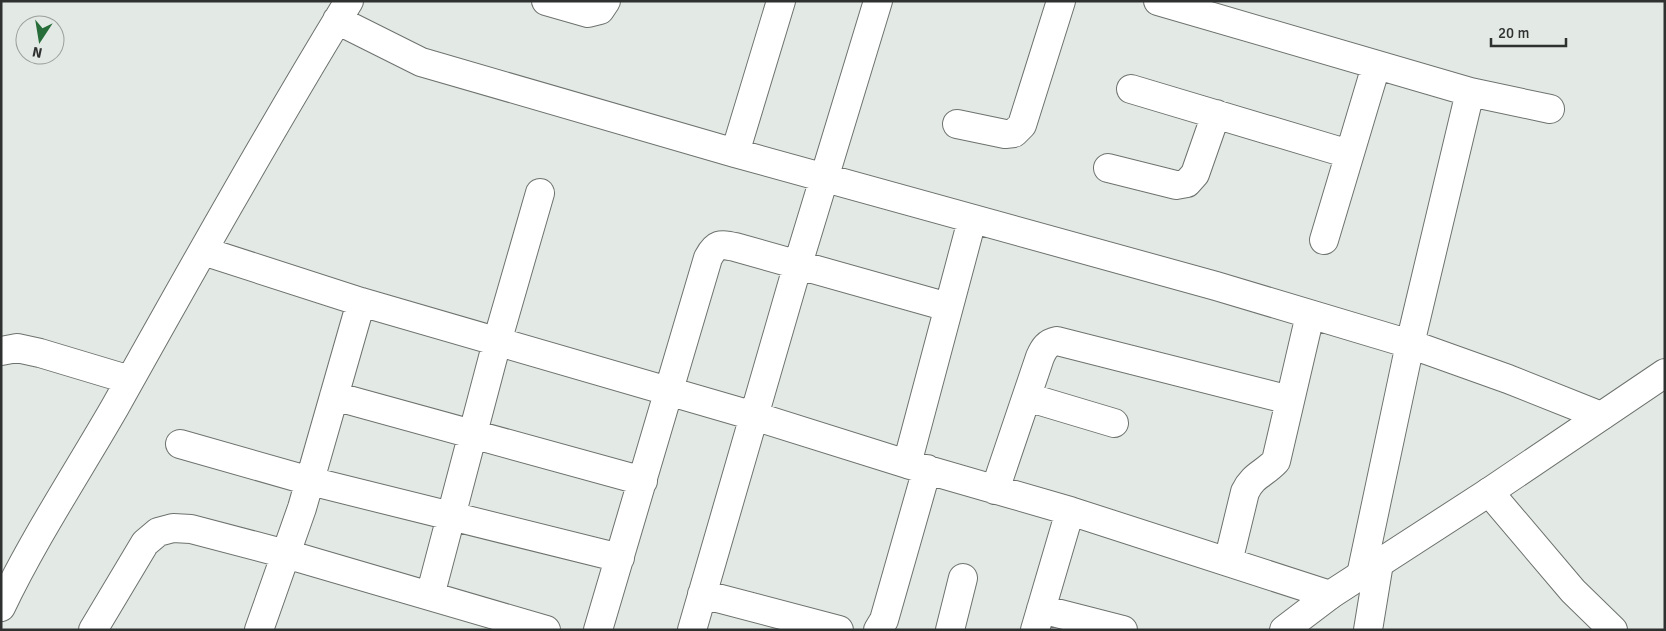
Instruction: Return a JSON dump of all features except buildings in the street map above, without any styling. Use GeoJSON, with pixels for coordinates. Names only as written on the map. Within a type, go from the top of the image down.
{"type":"FeatureCollection","features":[{"type":"Feature","properties":{"kind":"street"},"geometry":{"type":"LineString","coordinates":[[546,1],[588,13],[600,10],[606,1]]}},
{"type":"Feature","properties":{"kind":"street"},"geometry":{"type":"LineString","coordinates":[[735,154],[781,1]]}},
{"type":"Feature","properties":{"kind":"street"},"geometry":{"type":"LineString","coordinates":[[692,630],[798,264],[826,178],[878,1]]}},
{"type":"Feature","properties":{"kind":"street"},"geometry":{"type":"LineString","coordinates":[[957,124],[1005,134],[1014,133],[1022,124],[1061,1]]}},
{"type":"Feature","properties":{"kind":"street"},"geometry":{"type":"LineString","coordinates":[[1158,1],[1470,92],[1550,109]]}},
{"type":"Feature","properties":{"kind":"street"},"geometry":{"type":"LineString","coordinates":[[1,607],[10,569],[130,380],[343,11],[421,62],[735,154],[1216,286],[1410,344],[1508,379],[1601,416]]}},
{"type":"Feature","properties":{"kind":"street"},"geometry":{"type":"LineString","coordinates":[[1324,240],[1376,66]]}},
{"type":"Feature","properties":{"kind":"street"},"geometry":{"type":"LineString","coordinates":[[1131,89],[1350,154]]}},
{"type":"Feature","properties":{"kind":"street"},"geometry":{"type":"LineString","coordinates":[[1368,630],[1370,569],[1410,344],[1470,92]]}},
{"type":"Feature","properties":{"kind":"street"},"geometry":{"type":"LineString","coordinates":[[1108,168],[1176,185],[1187,183],[1195,174],[1216,114]]}},
{"type":"Feature","properties":{"kind":"street"},"geometry":{"type":"LineString","coordinates":[[430,596],[497,342],[540,193]]}},
{"type":"Feature","properties":{"kind":"street"},"geometry":{"type":"LineString","coordinates":[[878,630],[884,620],[917,467],[948,307],[972,220]]}},
{"type":"Feature","properties":{"kind":"street"},"geometry":{"type":"LineString","coordinates":[[598,630],[670,393],[708,258],[713,249],[721,244],[735,246],[948,307]]}},
{"type":"Feature","properties":{"kind":"street"},"geometry":{"type":"LineString","coordinates":[[203,251],[361,302],[754,416],[1070,512],[1330,595]]}},
{"type":"Feature","properties":{"kind":"street"},"geometry":{"type":"LineString","coordinates":[[260,629],[310,480],[361,302]]}},
{"type":"Feature","properties":{"kind":"street"},"geometry":{"type":"LineString","coordinates":[[1228,562],[1245,492],[1250,482],[1276,461],[1310,315]]}},
{"type":"Feature","properties":{"kind":"street"},"geometry":{"type":"LineString","coordinates":[[995,490],[1044,348],[1050,343],[1057,341],[1290,400]]}},
{"type":"Feature","properties":{"kind":"street"},"geometry":{"type":"LineString","coordinates":[[1,351],[17,348],[40,353],[130,380]]}},
{"type":"Feature","properties":{"kind":"street"},"geometry":{"type":"LineString","coordinates":[[1284,630],[1330,595],[1490,492],[1665,374]]}},
{"type":"Feature","properties":{"kind":"street"},"geometry":{"type":"LineString","coordinates":[[334,396],[643,481]]}},
{"type":"Feature","properties":{"kind":"street"},"geometry":{"type":"LineString","coordinates":[[1027,397],[1114,423]]}},
{"type":"Feature","properties":{"kind":"street"},"geometry":{"type":"LineString","coordinates":[[180,444],[310,480],[620,558]]}},
{"type":"Feature","properties":{"kind":"street"},"geometry":{"type":"LineString","coordinates":[[1490,492],[1573,591],[1613,630]]}},
{"type":"Feature","properties":{"kind":"street"},"geometry":{"type":"LineString","coordinates":[[1070,512],[1038,619],[1123,630]]}},
{"type":"Feature","properties":{"kind":"street"},"geometry":{"type":"LineString","coordinates":[[93,630],[145,543],[158,532],[173,528],[191,529],[286,554],[546,630]]}},
{"type":"Feature","properties":{"kind":"street"},"geometry":{"type":"LineString","coordinates":[[950,630],[963,578]]}},
{"type":"Feature","properties":{"kind":"street"},"geometry":{"type":"LineString","coordinates":[[702,594],[839,630]]}}]}
